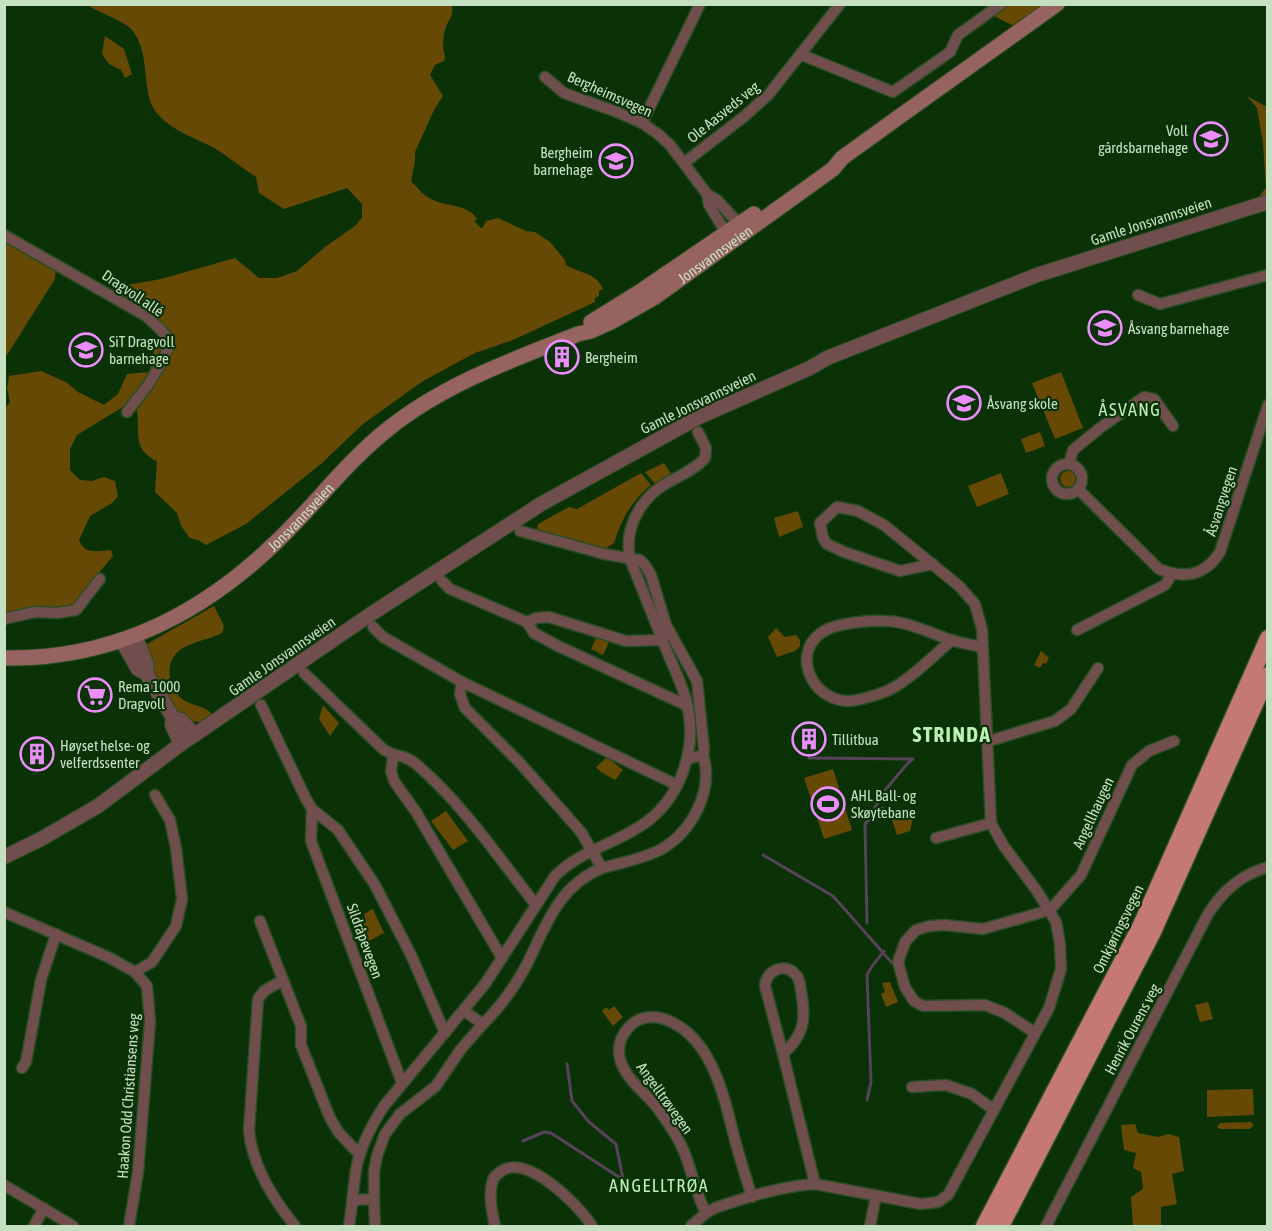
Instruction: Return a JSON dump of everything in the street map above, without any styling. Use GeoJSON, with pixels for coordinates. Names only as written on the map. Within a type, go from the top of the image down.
{"type":"FeatureCollection","features":[{"type":"Feature","properties":{"kind":"highway","name":"Omkjøringsvegen"},"geometry":{"type":"LineString","coordinates":[[984,1227],[1141,925],[1268,638]]}},
{"type":"Feature","properties":{"kind":"highway"},"geometry":{"type":"LineString","coordinates":[[1001,1227],[1153,932],[1268,675]]}},
{"type":"Feature","properties":{"kind":"main road","name":"Jonsvannsveien"},"geometry":{"type":"LineString","coordinates":[[4,658],[64,654],[128,638],[192,609],[245,571],[274,544],[366,447],[409,412],[456,384],[578,334],[591,331],[636,308],[734,231],[829,162],[842,158],[1057,4]]}},
{"type":"Feature","properties":{"kind":"street"},"geometry":{"type":"LineString","coordinates":[[642,123],[700,4]]}},
{"type":"Feature","properties":{"kind":"street","name":"Ole Aasveds veg"},"geometry":{"type":"LineString","coordinates":[[684,163],[759,104],[802,55],[840,4]]}},
{"type":"Feature","properties":{"kind":"street"},"geometry":{"type":"LineString","coordinates":[[802,55],[892,92],[950,52],[958,35],[1001,4]]}},
{"type":"Feature","properties":{"kind":"street","name":"Bergheimsvegen"},"geometry":{"type":"LineString","coordinates":[[545,77],[564,93],[642,123],[670,145],[707,194],[717,200],[734,231]]}},
{"type":"Feature","properties":{"kind":"street","name":"Gamle Jonsvannsveien"},"geometry":{"type":"LineString","coordinates":[[4,857],[41,839],[98,806],[195,735],[493,533],[591,475],[699,417],[810,368],[827,358],[1003,288],[1160,235],[1268,202]]}},
{"type":"Feature","properties":{"kind":"street","name":"Dragvoll allé"},"geometry":{"type":"LineString","coordinates":[[4,235],[137,311],[166,336],[169,346],[160,365],[127,412]]}},
{"type":"Feature","properties":{"kind":"street"},"geometry":{"type":"LineString","coordinates":[[1138,295],[1160,304],[1268,275]]}},
{"type":"Feature","properties":{"kind":"street"},"geometry":{"type":"LineString","coordinates":[[1069,464],[1073,450],[1144,397],[1154,399],[1173,426]]}},
{"type":"Feature","properties":{"kind":"street","name":"Åsvangvegen"},"geometry":{"type":"LineString","coordinates":[[1172,574],[1184,575],[1200,571],[1214,562],[1220,552],[1268,405]]}},
{"type":"Feature","properties":{"kind":"street"},"geometry":{"type":"LineString","coordinates":[[349,1227],[356,1170],[376,1119],[402,1083],[464,1011],[502,958],[555,876],[592,850],[626,835],[651,819],[677,785],[687,759],[690,731],[688,706],[628,546],[630,527],[639,510],[660,487],[696,466],[705,458],[706,448],[698,432]]}},
{"type":"Feature","properties":{"kind":"street"},"geometry":{"type":"LineString","coordinates":[[1069,464],[1080,471],[1082,484],[1078,489],[1073,493],[1060,493],[1053,483],[1052,476],[1055,469],[1069,464]]}},
{"type":"Feature","properties":{"kind":"street"},"geometry":{"type":"LineString","coordinates":[[1077,630],[1165,585],[1172,574],[1159,569],[1078,489]]}},
{"type":"Feature","properties":{"kind":"street"},"geometry":{"type":"LineString","coordinates":[[691,1227],[706,1213],[752,1197],[787,1188],[816,1184],[921,1204],[938,1202],[948,1196],[1049,1008],[1061,969],[1056,922],[1050,910],[1003,845],[991,823],[989,741],[982,629],[975,604],[959,586],[933,564],[884,525],[858,511],[837,507],[820,523],[823,538],[827,544],[844,552],[900,571],[933,564]]}},
{"type":"Feature","properties":{"kind":"street"},"geometry":{"type":"LineString","coordinates":[[375,1224],[374,1172],[377,1156],[386,1134],[400,1114],[436,1086],[467,1042],[510,993],[527,965],[551,913],[568,890],[586,876],[602,868],[645,856],[667,846],[686,828],[702,799],[707,772],[703,755],[704,740],[697,681],[666,625],[648,569],[635,560],[520,531]]}},
{"type":"Feature","properties":{"kind":"street"},"geometry":{"type":"LineString","coordinates":[[4,619],[35,612],[57,613],[76,610],[100,579]]}},
{"type":"Feature","properties":{"kind":"street"},"geometry":{"type":"LineString","coordinates":[[442,581],[450,589],[527,622],[534,633],[581,657],[688,706]]}},
{"type":"Feature","properties":{"kind":"street"},"geometry":{"type":"LineString","coordinates":[[527,622],[536,618],[549,617],[626,641],[663,640]]}},
{"type":"Feature","properties":{"kind":"street"},"geometry":{"type":"LineString","coordinates":[[952,640],[898,685],[887,691],[848,701],[825,694],[808,675],[807,658],[813,640],[827,629],[884,621],[895,622],[982,647]]}},
{"type":"Feature","properties":{"kind":"street"},"geometry":{"type":"LineString","coordinates":[[373,627],[383,637],[462,682],[677,785]]}},
{"type":"Feature","properties":{"kind":"street"},"geometry":{"type":"LineString","coordinates":[[128,638],[147,665],[146,673],[173,718],[172,725],[182,744]]}},
{"type":"Feature","properties":{"kind":"street"},"geometry":{"type":"LineString","coordinates":[[989,741],[1054,721],[1071,709],[1098,668]]}},
{"type":"Feature","properties":{"kind":"street"},"geometry":{"type":"LineString","coordinates":[[304,673],[393,756],[406,757],[411,760],[446,793],[536,905]]}},
{"type":"Feature","properties":{"kind":"street"},"geometry":{"type":"LineString","coordinates":[[462,682],[460,690],[463,703],[476,720],[519,762],[585,837],[602,868]]}},
{"type":"Feature","properties":{"kind":"street","name":"Sildråpevegen"},"geometry":{"type":"LineString","coordinates":[[261,705],[312,808],[338,830],[375,885],[411,954],[445,1033]]}},
{"type":"Feature","properties":{"kind":"street"},"geometry":{"type":"LineString","coordinates":[[173,718],[181,720],[195,735]]}},
{"type":"Feature","properties":{"kind":"street","name":"Angellhaugen"},"geometry":{"type":"LineString","coordinates":[[1050,910],[1081,875],[1132,765],[1149,751],[1174,741]]}},
{"type":"Feature","properties":{"kind":"street"},"geometry":{"type":"LineString","coordinates":[[687,759],[703,755]]}},
{"type":"Feature","properties":{"kind":"street"},"geometry":{"type":"LineString","coordinates":[[393,756],[391,771],[394,781],[416,812],[502,958]]}},
{"type":"Feature","properties":{"kind":"street"},"geometry":{"type":"LineString","coordinates":[[4,912],[108,957],[135,972],[152,962],[176,926],[182,899],[170,820],[155,795]]}},
{"type":"Feature","properties":{"kind":"street","name":"Sildråpevegen"},"geometry":{"type":"LineString","coordinates":[[312,808],[311,841],[402,1083]]}},
{"type":"Feature","properties":{"kind":"street"},"geometry":{"type":"LineString","coordinates":[[936,838],[991,823]]}},
{"type":"Feature","properties":{"kind":"street","name":"Henrik Ourens veg"},"geometry":{"type":"LineString","coordinates":[[1046,1227],[1208,914],[1233,884],[1251,873],[1268,867]]}},
{"type":"Feature","properties":{"kind":"street"},"geometry":{"type":"LineString","coordinates":[[1035,1033],[1005,1013],[985,1005],[923,1006],[914,1001],[905,987],[898,962],[905,942],[916,930],[923,927],[944,925],[983,929],[1050,910]]}},
{"type":"Feature","properties":{"kind":"street"},"geometry":{"type":"LineString","coordinates":[[260,921],[301,1026],[301,1045],[330,1118],[339,1133],[360,1155]]}},
{"type":"Feature","properties":{"kind":"street"},"geometry":{"type":"LineString","coordinates":[[22,1068],[26,1062],[41,981],[56,934]]}},
{"type":"Feature","properties":{"kind":"street"},"geometry":{"type":"LineString","coordinates":[[783,1054],[796,1040],[804,1020],[798,977],[793,972],[779,969],[769,974],[765,986],[816,1184]]}},
{"type":"Feature","properties":{"kind":"street","name":"Haakon Odd Christiansens veg"},"geometry":{"type":"LineString","coordinates":[[129,1227],[138,1172],[150,1022],[147,986],[135,972]]}},
{"type":"Feature","properties":{"kind":"street"},"geometry":{"type":"LineString","coordinates":[[283,980],[264,991],[258,999],[249,1121],[250,1139],[265,1181],[295,1227]]}},
{"type":"Feature","properties":{"kind":"street"},"geometry":{"type":"LineString","coordinates":[[464,1011],[483,1024]]}},
{"type":"Feature","properties":{"kind":"street","name":"Angelltrøvegen"},"geometry":{"type":"LineString","coordinates":[[706,1213],[684,1150],[674,1131],[627,1073],[621,1061],[619,1044],[622,1036],[631,1025],[644,1018],[657,1017],[679,1026],[693,1038],[703,1053],[720,1087],[752,1197]]}},
{"type":"Feature","properties":{"kind":"street"},"geometry":{"type":"LineString","coordinates":[[912,1088],[946,1085],[972,1094],[994,1110]]}},
{"type":"Feature","properties":{"kind":"street"},"geometry":{"type":"LineString","coordinates":[[495,1227],[491,1191],[494,1177],[504,1168],[518,1166],[546,1182],[568,1199],[592,1227]]}},
{"type":"Feature","properties":{"kind":"street"},"geometry":{"type":"LineString","coordinates":[[4,1185],[73,1227]]}},
{"type":"Feature","properties":{"kind":"street"},"geometry":{"type":"LineString","coordinates":[[870,1227],[876,1196]]}},
{"type":"Feature","properties":{"kind":"street"},"geometry":{"type":"LineString","coordinates":[[353,1200],[374,1199]]}},
{"type":"Feature","properties":{"kind":"street"},"geometry":{"type":"LineString","coordinates":[[34,1227],[44,1208]]}},
{"type":"Feature","properties":{"kind":"shaded area"},"geometry":{"type":"Polygon","coordinates":[[[91,5],[452,5],[452,14],[444,37],[444,61],[435,65],[430,75],[443,96],[415,152],[411,181],[429,198],[468,210],[477,219],[474,221],[481,228],[486,221],[498,218],[526,231],[535,232],[550,242],[565,260],[566,265],[592,276],[603,289],[599,291],[595,302],[513,340],[475,353],[423,381],[363,424],[322,463],[246,524],[206,545],[190,538],[181,526],[177,513],[155,492],[157,461],[148,456],[140,443],[136,406],[126,405],[77,435],[70,449],[70,470],[80,480],[92,481],[104,477],[115,481],[118,496],[112,503],[90,516],[79,540],[81,545],[88,550],[111,550],[113,556],[91,582],[76,606],[5,616],[4,405],[6,407],[10,402],[7,388],[9,376],[41,371],[66,382],[78,392],[104,405],[118,394],[127,374],[149,372],[156,343],[164,338],[144,310],[124,297],[116,287],[161,279],[235,258],[259,278],[277,278],[297,271],[362,218],[362,204],[347,188],[284,209],[259,193],[256,177],[214,148],[183,133],[162,119],[151,104],[142,49],[137,38],[128,26],[90,7],[91,5]]]}},
{"type":"Feature","properties":{"kind":"shaded area"},"geometry":{"type":"Polygon","coordinates":[[[1008,5],[1047,5],[1016,27],[992,15],[1008,5]]]}},
{"type":"Feature","properties":{"kind":"shaded area"},"geometry":{"type":"Polygon","coordinates":[[[105,36],[124,49],[132,74],[125,78],[121,70],[109,64],[102,54],[105,36]]]}},
{"type":"Feature","properties":{"kind":"shaded area"},"geometry":{"type":"Polygon","coordinates":[[[1247,96],[1267,107],[1267,197],[1256,200],[1266,188],[1263,143],[1257,108],[1247,96]]]}},
{"type":"Feature","properties":{"kind":"shaded area"},"geometry":{"type":"Polygon","coordinates":[[[4,239],[56,267],[55,279],[7,355],[4,354],[4,239]]]}},
{"type":"Feature","properties":{"kind":"shaded area"},"geometry":{"type":"Polygon","coordinates":[[[1061,372],[1083,428],[1055,439],[1032,383],[1061,372]]]}},
{"type":"Feature","properties":{"kind":"shaded area"},"geometry":{"type":"Polygon","coordinates":[[[1040,432],[1045,446],[1026,453],[1021,439],[1040,432]]]}},
{"type":"Feature","properties":{"kind":"shaded area"},"geometry":{"type":"Polygon","coordinates":[[[664,463],[672,475],[657,486],[645,472],[664,463]]]}},
{"type":"Feature","properties":{"kind":"shaded area"},"geometry":{"type":"Polygon","coordinates":[[[1068,471],[1074,473],[1076,479],[1074,485],[1068,487],[1062,485],[1060,479],[1062,473],[1068,471]]]}},
{"type":"Feature","properties":{"kind":"shaded area"},"geometry":{"type":"Polygon","coordinates":[[[641,473],[651,485],[628,511],[614,543],[605,549],[537,529],[538,524],[569,507],[577,509],[641,473]]]}},
{"type":"Feature","properties":{"kind":"shaded area"},"geometry":{"type":"Polygon","coordinates":[[[1001,473],[1009,494],[977,507],[968,486],[1001,473]]]}},
{"type":"Feature","properties":{"kind":"shaded area"},"geometry":{"type":"Polygon","coordinates":[[[798,511],[803,527],[779,537],[774,518],[798,511]]]}},
{"type":"Feature","properties":{"kind":"shaded area"},"geometry":{"type":"Polygon","coordinates":[[[214,606],[224,626],[222,633],[179,651],[173,657],[170,666],[170,678],[180,697],[214,716],[195,722],[183,717],[165,695],[154,674],[145,647],[214,606]]]}},
{"type":"Feature","properties":{"kind":"shaded area"},"geometry":{"type":"Polygon","coordinates":[[[776,628],[785,637],[796,635],[800,640],[800,646],[795,651],[777,657],[768,637],[776,628]]]}},
{"type":"Feature","properties":{"kind":"shaded area"},"geometry":{"type":"Polygon","coordinates":[[[596,638],[609,642],[603,655],[591,649],[596,638]]]}},
{"type":"Feature","properties":{"kind":"shaded area"},"geometry":{"type":"Polygon","coordinates":[[[1041,651],[1049,658],[1040,668],[1034,665],[1041,651]]]}},
{"type":"Feature","properties":{"kind":"shaded area"},"geometry":{"type":"Polygon","coordinates":[[[323,705],[339,723],[330,736],[319,719],[323,705]]]}},
{"type":"Feature","properties":{"kind":"shaded area"},"geometry":{"type":"Polygon","coordinates":[[[607,757],[623,770],[615,780],[596,767],[607,757]]]}},
{"type":"Feature","properties":{"kind":"shaded area","name":"AHL Ball- og Skøytebane"},"geometry":{"type":"Polygon","coordinates":[[[833,769],[852,830],[824,839],[804,778],[833,769]]]}},
{"type":"Feature","properties":{"kind":"shaded area"},"geometry":{"type":"Polygon","coordinates":[[[897,809],[910,813],[913,818],[910,831],[897,835],[891,817],[895,815],[897,809]]]}},
{"type":"Feature","properties":{"kind":"shaded area"},"geometry":{"type":"Polygon","coordinates":[[[446,811],[468,841],[453,850],[431,821],[446,811]]]}},
{"type":"Feature","properties":{"kind":"shaded area"},"geometry":{"type":"Polygon","coordinates":[[[373,909],[384,933],[367,942],[360,928],[366,922],[364,914],[373,909]]]}},
{"type":"Feature","properties":{"kind":"shaded area"},"geometry":{"type":"Polygon","coordinates":[[[890,982],[898,1002],[886,1007],[881,994],[885,992],[882,983],[890,982]]]}},
{"type":"Feature","properties":{"kind":"shaded area"},"geometry":{"type":"Polygon","coordinates":[[[1208,1002],[1213,1019],[1200,1022],[1195,1005],[1208,1002]]]}},
{"type":"Feature","properties":{"kind":"shaded area"},"geometry":{"type":"Polygon","coordinates":[[[614,1006],[623,1017],[613,1026],[602,1011],[606,1007],[609,1010],[614,1006]]]}},
{"type":"Feature","properties":{"kind":"shaded area"},"geometry":{"type":"Polygon","coordinates":[[[1253,1089],[1254,1115],[1207,1117],[1207,1090],[1253,1089]]]}},
{"type":"Feature","properties":{"kind":"shaded area"},"geometry":{"type":"Polygon","coordinates":[[[1251,1122],[1254,1125],[1250,1129],[1220,1129],[1217,1127],[1220,1123],[1251,1122]]]}},
{"type":"Feature","properties":{"kind":"shaded area"},"geometry":{"type":"Polygon","coordinates":[[[1135,1124],[1138,1133],[1158,1137],[1168,1134],[1179,1137],[1184,1171],[1172,1174],[1177,1204],[1161,1207],[1161,1226],[1133,1226],[1131,1197],[1143,1189],[1141,1172],[1133,1168],[1136,1153],[1124,1150],[1121,1125],[1135,1124]]]}},
{"type":"Feature","properties":{"kind":"waterway"},"geometry":{"type":"LineString","coordinates":[[809,758],[913,759],[886,789],[865,824],[867,923]]}},
{"type":"Feature","properties":{"kind":"waterway"},"geometry":{"type":"LineString","coordinates":[[866,823],[883,808]]}},
{"type":"Feature","properties":{"kind":"waterway"},"geometry":{"type":"LineString","coordinates":[[763,855],[833,896],[893,964]]}},
{"type":"Feature","properties":{"kind":"waterway"},"geometry":{"type":"LineString","coordinates":[[867,1100],[871,1082],[867,975],[884,951]]}},
{"type":"Feature","properties":{"kind":"waterway"},"geometry":{"type":"LineString","coordinates":[[567,1064],[572,1101],[589,1122],[616,1144],[623,1179]]}},
{"type":"Feature","properties":{"kind":"waterway"},"geometry":{"type":"LineString","coordinates":[[523,1141],[544,1132],[551,1133],[625,1181]]}},
{"type":"Feature","properties":{"kind":"place","name":"Voll gårdsbarnehage"},"geometry":{"type":"Point","coordinates":[1211,139]}},
{"type":"Feature","properties":{"kind":"place","name":"Bergheim barnehage"},"geometry":{"type":"Point","coordinates":[616,161]}},
{"type":"Feature","properties":{"kind":"place","name":"Åsvang barnehage"},"geometry":{"type":"Point","coordinates":[1105,328]}},
{"type":"Feature","properties":{"kind":"place","name":"SiT Dragvoll barnehage"},"geometry":{"type":"Point","coordinates":[86,350]}},
{"type":"Feature","properties":{"kind":"place","name":"Bergheim"},"geometry":{"type":"Point","coordinates":[562,357]}},
{"type":"Feature","properties":{"kind":"place","name":"Åsvang skole"},"geometry":{"type":"Point","coordinates":[964,403]}},
{"type":"Feature","properties":{"kind":"place","name":"Rema 1000 Dragvoll"},"geometry":{"type":"Point","coordinates":[95,695]}},
{"type":"Feature","properties":{"kind":"place","name":"Tillitbua"},"geometry":{"type":"Point","coordinates":[809,739]}},
{"type":"Feature","properties":{"kind":"place","name":"Høyset helse- og velferdssenter"},"geometry":{"type":"Point","coordinates":[37,754]}},
{"type":"Feature","properties":{"kind":"place","name":"AHL Ball- og Skøytebane"},"geometry":{"type":"Point","coordinates":[828,804]}},
{"type":"Feature","properties":{"kind":"district","name":"ÅSVANG"},"geometry":{"type":"Point","coordinates":[1130,409]}},
{"type":"Feature","properties":{"kind":"district","name":"STRINDA"},"geometry":{"type":"Point","coordinates":[952,734]}},
{"type":"Feature","properties":{"kind":"district","name":"ANGELLTRØA"},"geometry":{"type":"Point","coordinates":[659,1185]}}]}
